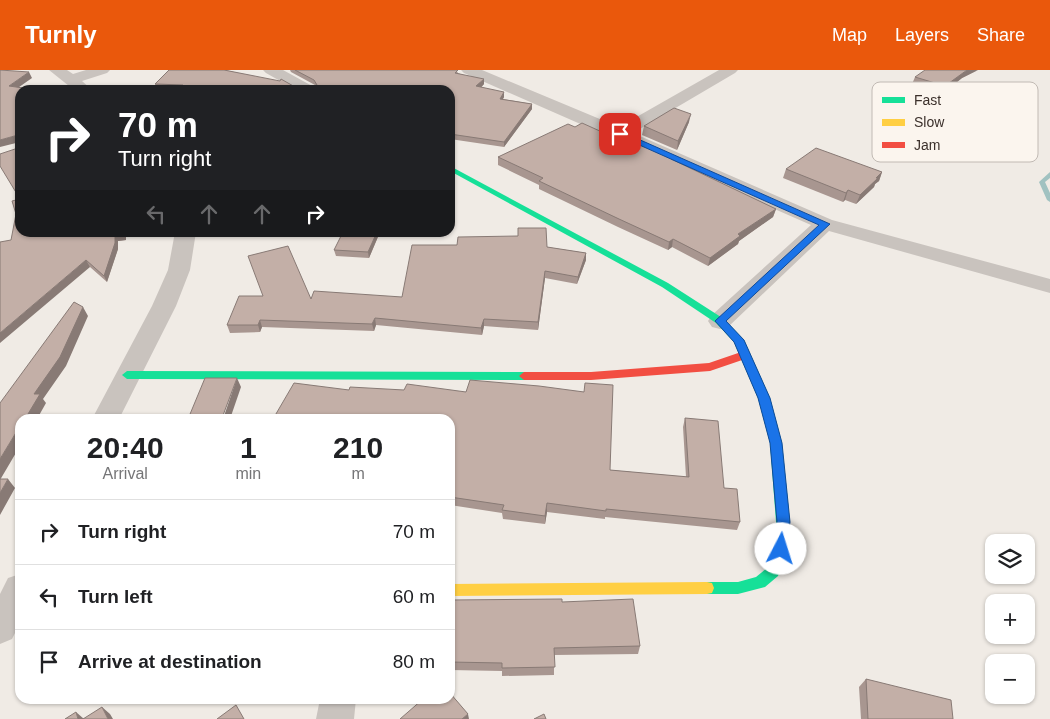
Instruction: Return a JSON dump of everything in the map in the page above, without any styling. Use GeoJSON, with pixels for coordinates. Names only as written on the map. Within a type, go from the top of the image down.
{"type":"FeatureCollection","features":[{"type":"Feature","properties":{"kind":"street"},"geometry":{"type":"LineString","coordinates":[[57,70],[77,85]]}},
{"type":"Feature","properties":{"kind":"street"},"geometry":{"type":"LineString","coordinates":[[70,80],[102,70]]}},
{"type":"Feature","properties":{"kind":"street"},"geometry":{"type":"LineString","coordinates":[[271,70],[299,85]]}},
{"type":"Feature","properties":{"kind":"street"},"geometry":{"type":"LineString","coordinates":[[469,70],[825,224],[1050,286]]}},
{"type":"Feature","properties":{"kind":"street"},"geometry":{"type":"LineString","coordinates":[[620,134],[730,70]]}},
{"type":"Feature","properties":{"kind":"street"},"geometry":{"type":"LineString","coordinates":[[455,171],[665,285],[720,321],[738,340],[764,398],[776,443],[783,522],[781,549],[773,572],[760,583],[738,588],[455,590]]}},
{"type":"Feature","properties":{"kind":"street"},"geometry":{"type":"LineString","coordinates":[[720,321],[825,224]]}},
{"type":"Feature","properties":{"kind":"street"},"geometry":{"type":"LineString","coordinates":[[108,414],[164,306],[179,270],[185,237]]}},
{"type":"Feature","properties":{"kind":"street"},"geometry":{"type":"LineString","coordinates":[[127,375],[591,376],[710,367],[744,355]]}},
{"type":"Feature","properties":{"kind":"street"},"geometry":{"type":"LineString","coordinates":[[0,628],[15,599]]}},
{"type":"Feature","properties":{"kind":"street"},"geometry":{"type":"LineString","coordinates":[[335,719],[337,704]]}},
{"type":"Feature","properties":{"kind":"building"},"geometry":{"type":"Polygon","coordinates":[[[0,70],[29,72],[9,86],[15,87],[15,136],[0,140],[0,70]]]}},
{"type":"Feature","properties":{"kind":"building"},"geometry":{"type":"Polygon","coordinates":[[[169,70],[224,70],[280,81],[281,79],[292,85],[183,85],[155,84],[169,70]]]}},
{"type":"Feature","properties":{"kind":"building"},"geometry":{"type":"Polygon","coordinates":[[[295,70],[458,70],[455,73],[484,79],[476,86],[504,92],[500,99],[532,104],[504,142],[455,135],[455,85],[317,85],[314,80],[295,70]]]}},
{"type":"Feature","properties":{"kind":"building"},"geometry":{"type":"Polygon","coordinates":[[[925,70],[967,70],[950,82],[932,82],[915,77],[925,70]]]}},
{"type":"Feature","properties":{"kind":"building"},"geometry":{"type":"Polygon","coordinates":[[[674,108],[691,114],[678,141],[644,126],[674,108]]]}},
{"type":"Feature","properties":{"kind":"building"},"geometry":{"type":"Polygon","coordinates":[[[582,123],[622,141],[626,138],[672,158],[776,209],[738,234],[740,236],[710,258],[673,239],[669,242],[539,181],[543,178],[498,157],[568,124],[575,127],[582,123]]]}},
{"type":"Feature","properties":{"kind":"building"},"geometry":{"type":"Polygon","coordinates":[[[816,148],[882,172],[860,195],[848,190],[846,193],[786,169],[816,148]]]}},
{"type":"Feature","properties":{"kind":"building"},"geometry":{"type":"Polygon","coordinates":[[[15,149],[15,191],[0,166],[0,154],[15,149]]]}},
{"type":"Feature","properties":{"kind":"building"},"geometry":{"type":"Polygon","coordinates":[[[15,200],[15,211],[12,201],[15,200]]]}},
{"type":"Feature","properties":{"kind":"building"},"geometry":{"type":"Polygon","coordinates":[[[15,219],[15,237],[115,237],[115,243],[104,276],[86,260],[0,333],[0,242],[11,240],[15,219]]]}},
{"type":"Feature","properties":{"kind":"building"},"geometry":{"type":"Polygon","coordinates":[[[518,228],[546,228],[547,247],[586,253],[578,277],[545,271],[538,322],[484,319],[481,328],[375,318],[372,324],[260,320],[258,325],[227,325],[239,296],[263,296],[248,256],[288,246],[311,299],[314,291],[402,297],[412,245],[457,245],[458,237],[518,236],[518,228]]]}},
{"type":"Feature","properties":{"kind":"building"},"geometry":{"type":"Polygon","coordinates":[[[340,237],[375,237],[368,252],[334,250],[340,237]]]}},
{"type":"Feature","properties":{"kind":"building"},"geometry":{"type":"Polygon","coordinates":[[[74,302],[83,307],[60,357],[34,394],[40,394],[28,414],[15,414],[15,434],[0,459],[0,403],[74,302]]]}},
{"type":"Feature","properties":{"kind":"building"},"geometry":{"type":"Polygon","coordinates":[[[205,378],[237,378],[224,414],[190,414],[205,378]]]}},
{"type":"Feature","properties":{"kind":"building"},"geometry":{"type":"Polygon","coordinates":[[[470,380],[584,392],[585,383],[613,385],[610,470],[689,477],[685,418],[718,421],[724,488],[737,489],[740,522],[606,509],[606,511],[547,503],[545,516],[502,510],[504,505],[455,498],[455,414],[276,414],[294,383],[349,390],[350,387],[404,390],[407,384],[466,392],[470,380]]]}},
{"type":"Feature","properties":{"kind":"building"},"geometry":{"type":"Polygon","coordinates":[[[0,479],[8,479],[0,493],[0,479]]]}},
{"type":"Feature","properties":{"kind":"building"},"geometry":{"type":"Polygon","coordinates":[[[562,599],[562,602],[633,599],[640,646],[554,648],[555,667],[502,668],[502,663],[455,662],[455,600],[562,599]]]}},
{"type":"Feature","properties":{"kind":"building"},"geometry":{"type":"Polygon","coordinates":[[[866,679],[951,700],[953,719],[868,719],[866,679]]]}},
{"type":"Feature","properties":{"kind":"building"},"geometry":{"type":"Polygon","coordinates":[[[455,699],[468,714],[462,719],[400,719],[417,704],[455,704],[455,699]]]}},
{"type":"Feature","properties":{"kind":"building"},"geometry":{"type":"Polygon","coordinates":[[[236,705],[244,719],[217,719],[236,705]]]}},
{"type":"Feature","properties":{"kind":"building"},"geometry":{"type":"Polygon","coordinates":[[[102,707],[108,719],[83,719],[102,707]]]}},
{"type":"Feature","properties":{"kind":"building"},"geometry":{"type":"Polygon","coordinates":[[[76,712],[78,719],[65,719],[76,712]]]}},
{"type":"Feature","properties":{"kind":"building"},"geometry":{"type":"Polygon","coordinates":[[[544,714],[546,719],[534,719],[544,714]]]}},
{"type":"Feature","properties":{"kind":"waterway"},"geometry":{"type":"LineString","coordinates":[[1050,174],[1042,182],[1050,200]]}},
{"type":"Feature","properties":{"kind":"traffic: fast"},"geometry":{"type":"LineString","coordinates":[[455,171],[665,285],[720,321],[739,340],[764,398],[776,443],[783,522],[781,549],[773,572],[760,583],[738,588],[707,588]]}},
{"type":"Feature","properties":{"kind":"traffic: fast"},"geometry":{"type":"LineString","coordinates":[[127,375],[524,376]]}},
{"type":"Feature","properties":{"kind":"traffic: slow"},"geometry":{"type":"LineString","coordinates":[[455,590],[707,588]]}},
{"type":"Feature","properties":{"kind":"traffic: jam"},"geometry":{"type":"LineString","coordinates":[[524,376],[591,376],[710,367],[744,355]]}},
{"type":"Feature","properties":{"kind":"route"},"geometry":{"type":"LineString","coordinates":[[620,134],[825,224],[720,321],[738,340],[764,398],[776,443],[783,522],[781,549]]}}]}
